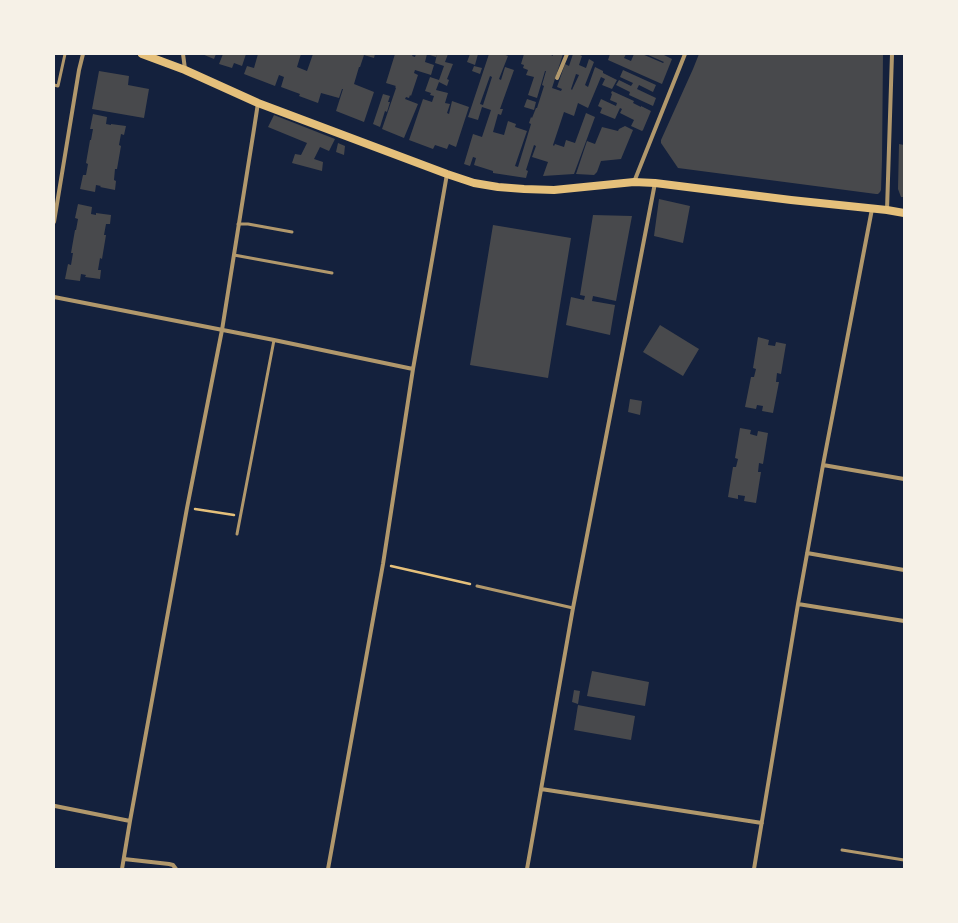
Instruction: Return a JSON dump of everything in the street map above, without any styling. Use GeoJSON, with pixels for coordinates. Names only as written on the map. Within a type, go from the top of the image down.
{"type":"FeatureCollection","features":[{"type":"Feature","properties":{"kind":"main road"},"geometry":{"type":"LineString","coordinates":[[142,54],[185,70],[258,102],[474,183],[498,187],[554,190],[634,182],[655,183],[791,200],[872,208],[904,214]]}},
{"type":"Feature","properties":{"kind":"street"},"geometry":{"type":"LineString","coordinates":[[54,222],[79,70],[83,54]]}},
{"type":"Feature","properties":{"kind":"street"},"geometry":{"type":"LineString","coordinates":[[183,54],[185,70]]}},
{"type":"Feature","properties":{"kind":"street"},"geometry":{"type":"LineString","coordinates":[[557,78],[567,54]]}},
{"type":"Feature","properties":{"kind":"street"},"geometry":{"type":"LineString","coordinates":[[634,182],[685,54]]}},
{"type":"Feature","properties":{"kind":"street"},"geometry":{"type":"LineString","coordinates":[[887,210],[892,54]]}},
{"type":"Feature","properties":{"kind":"street"},"geometry":{"type":"LineString","coordinates":[[122,869],[187,508],[222,330],[258,102]]}},
{"type":"Feature","properties":{"kind":"street"},"geometry":{"type":"LineString","coordinates":[[328,869],[383,564],[413,370],[447,174]]}},
{"type":"Feature","properties":{"kind":"street"},"geometry":{"type":"LineString","coordinates":[[527,869],[573,608],[655,183]]}},
{"type":"Feature","properties":{"kind":"street"},"geometry":{"type":"LineString","coordinates":[[754,869],[807,553],[872,208]]}},
{"type":"Feature","properties":{"kind":"street"},"geometry":{"type":"LineString","coordinates":[[54,297],[274,340],[413,370]]}},
{"type":"Feature","properties":{"kind":"street"},"geometry":{"type":"LineString","coordinates":[[823,465],[904,479]]}},
{"type":"Feature","properties":{"kind":"street"},"geometry":{"type":"LineString","coordinates":[[807,553],[904,570]]}},
{"type":"Feature","properties":{"kind":"street"},"geometry":{"type":"LineString","coordinates":[[798,604],[904,621]]}},
{"type":"Feature","properties":{"kind":"street"},"geometry":{"type":"LineString","coordinates":[[541,789],[762,823]]}},
{"type":"Feature","properties":{"kind":"street"},"geometry":{"type":"LineString","coordinates":[[55,806],[130,821]]}},
{"type":"Feature","properties":{"kind":"street"},"geometry":{"type":"LineString","coordinates":[[124,858],[169,864],[176,869]]}},
{"type":"Feature","properties":{"kind":"lane"},"geometry":{"type":"LineString","coordinates":[[54,85],[58,86],[66,54]]}},
{"type":"Feature","properties":{"kind":"lane"},"geometry":{"type":"LineString","coordinates":[[238,224],[248,224],[292,232]]}},
{"type":"Feature","properties":{"kind":"lane"},"geometry":{"type":"LineString","coordinates":[[234,255],[332,274]]}},
{"type":"Feature","properties":{"kind":"lane"},"geometry":{"type":"LineString","coordinates":[[237,534],[274,340]]}},
{"type":"Feature","properties":{"kind":"lane"},"geometry":{"type":"LineString","coordinates":[[477,586],[573,608]]}},
{"type":"Feature","properties":{"kind":"lane"},"geometry":{"type":"LineString","coordinates":[[842,850],[904,860]]}},
{"type":"Feature","properties":{"kind":"path"},"geometry":{"type":"LineString","coordinates":[[187,508],[240,516]]}},
{"type":"Feature","properties":{"kind":"path"},"geometry":{"type":"LineString","coordinates":[[383,564],[477,586]]}},
{"type":"Feature","properties":{"kind":"building"},"geometry":{"type":"Polygon","coordinates":[[[202,54],[216,54],[214,59],[202,54]]]}},
{"type":"Feature","properties":{"kind":"building"},"geometry":{"type":"Polygon","coordinates":[[[223,54],[246,54],[242,66],[234,63],[232,68],[219,64],[223,54]]]}},
{"type":"Feature","properties":{"kind":"building"},"geometry":{"type":"Polygon","coordinates":[[[258,54],[301,54],[297,67],[307,71],[313,54],[375,54],[374,58],[364,55],[354,84],[374,92],[364,122],[336,111],[343,89],[339,98],[321,93],[318,103],[281,87],[284,77],[279,75],[275,86],[244,74],[247,66],[254,68],[258,54]]]}},
{"type":"Feature","properties":{"kind":"building"},"geometry":{"type":"Polygon","coordinates":[[[395,54],[413,54],[412,56],[415,57],[416,54],[427,54],[425,62],[434,65],[431,75],[415,70],[414,73],[418,75],[411,96],[410,95],[409,98],[406,97],[405,99],[418,104],[404,138],[382,129],[396,88],[396,86],[386,83],[395,54]]]}},
{"type":"Feature","properties":{"kind":"building"},"geometry":{"type":"Polygon","coordinates":[[[427,54],[437,54],[436,57],[427,54]]]}},
{"type":"Feature","properties":{"kind":"building"},"geometry":{"type":"Polygon","coordinates":[[[437,54],[448,54],[445,62],[453,64],[447,79],[449,80],[447,86],[439,82],[436,90],[448,93],[445,103],[450,104],[447,113],[449,114],[452,101],[469,107],[456,147],[449,144],[447,149],[435,145],[433,149],[409,140],[423,99],[432,102],[434,96],[425,91],[430,77],[439,80],[444,66],[435,63],[437,54]]]}},
{"type":"Feature","properties":{"kind":"building"},"geometry":{"type":"Polygon","coordinates":[[[470,54],[478,54],[475,65],[467,62],[470,54]]]}},
{"type":"Feature","properties":{"kind":"building"},"geometry":{"type":"Polygon","coordinates":[[[489,54],[503,54],[508,56],[499,79],[501,80],[505,67],[514,70],[500,109],[503,109],[501,115],[498,114],[493,132],[504,135],[508,121],[516,124],[515,127],[527,131],[515,166],[518,167],[531,124],[529,123],[537,108],[544,86],[542,85],[546,71],[537,98],[528,95],[534,77],[526,75],[528,70],[523,68],[524,65],[521,64],[524,54],[552,54],[551,55],[553,56],[553,54],[563,54],[552,88],[561,91],[562,89],[557,87],[565,64],[569,66],[573,54],[582,56],[579,65],[586,68],[589,59],[594,62],[585,85],[588,87],[595,67],[617,80],[612,89],[602,85],[605,79],[601,77],[588,108],[578,103],[574,116],[564,112],[553,145],[554,146],[555,144],[564,147],[566,140],[575,143],[586,113],[595,117],[574,174],[543,176],[548,162],[532,157],[536,146],[534,145],[526,170],[528,171],[526,178],[493,173],[493,171],[474,165],[476,158],[473,157],[470,166],[464,164],[473,134],[482,137],[491,110],[482,107],[478,120],[468,117],[489,54]],[[576,74],[571,89],[572,90],[579,75],[576,74]],[[490,76],[480,104],[483,105],[492,77],[490,76]]]}},
{"type":"Feature","properties":{"kind":"building"},"geometry":{"type":"Polygon","coordinates":[[[610,54],[626,54],[624,58],[631,61],[634,54],[642,54],[663,63],[664,62],[646,54],[664,54],[672,59],[662,84],[608,60],[610,54]]]}},
{"type":"Feature","properties":{"kind":"building"},"geometry":{"type":"Polygon","coordinates":[[[699,54],[883,54],[882,160],[880,192],[876,194],[678,168],[661,143],[661,140],[699,54]]]}},
{"type":"Feature","properties":{"kind":"building"},"geometry":{"type":"Polygon","coordinates":[[[474,66],[482,68],[480,74],[472,71],[474,66]]]}},
{"type":"Feature","properties":{"kind":"building"},"geometry":{"type":"Polygon","coordinates":[[[623,70],[656,85],[653,92],[639,85],[637,89],[656,98],[653,106],[629,95],[630,92],[616,85],[619,80],[631,86],[633,83],[620,77],[623,70]]]}},
{"type":"Feature","properties":{"kind":"building"},"geometry":{"type":"Polygon","coordinates":[[[99,71],[129,76],[128,85],[149,89],[144,118],[92,109],[99,71]]]}},
{"type":"Feature","properties":{"kind":"building"},"geometry":{"type":"Polygon","coordinates":[[[612,91],[651,111],[642,131],[631,126],[634,120],[620,113],[622,109],[620,108],[615,119],[600,113],[602,108],[598,106],[601,99],[616,106],[617,103],[610,100],[612,91]]]}},
{"type":"Feature","properties":{"kind":"building"},"geometry":{"type":"Polygon","coordinates":[[[383,94],[390,96],[388,102],[390,102],[387,112],[385,111],[380,127],[373,124],[383,94]]]}},
{"type":"Feature","properties":{"kind":"building"},"geometry":{"type":"Polygon","coordinates":[[[527,99],[536,102],[534,110],[524,107],[527,99]]]}},
{"type":"Feature","properties":{"kind":"building"},"geometry":{"type":"Polygon","coordinates":[[[93,114],[107,117],[106,124],[126,126],[124,135],[121,134],[119,145],[121,146],[117,169],[115,169],[115,190],[96,185],[95,192],[80,189],[83,175],[86,175],[88,164],[86,163],[93,129],[90,129],[93,114]]]}},
{"type":"Feature","properties":{"kind":"building"},"geometry":{"type":"Polygon","coordinates":[[[274,115],[335,139],[329,151],[320,147],[314,159],[323,162],[322,171],[292,163],[295,154],[301,155],[307,143],[268,127],[274,115]]]}},
{"type":"Feature","properties":{"kind":"building"},"geometry":{"type":"Polygon","coordinates":[[[625,126],[633,130],[621,159],[601,161],[597,172],[594,175],[576,174],[587,141],[595,144],[602,127],[618,131],[625,126]]]}},
{"type":"Feature","properties":{"kind":"building"},"geometry":{"type":"Polygon","coordinates":[[[338,143],[345,146],[344,155],[336,152],[338,143]]]}},
{"type":"Feature","properties":{"kind":"building"},"geometry":{"type":"Polygon","coordinates":[[[899,144],[904,145],[904,197],[901,197],[898,189],[899,144]]]}},
{"type":"Feature","properties":{"kind":"building"},"geometry":{"type":"Polygon","coordinates":[[[659,199],[690,206],[683,243],[654,236],[659,199]]]}},
{"type":"Feature","properties":{"kind":"building"},"geometry":{"type":"Polygon","coordinates":[[[78,204],[92,207],[91,214],[96,215],[96,213],[111,215],[110,224],[106,224],[104,235],[106,235],[102,259],[100,258],[98,270],[101,270],[100,279],[85,277],[86,275],[81,274],[80,281],[65,279],[68,264],[71,265],[73,253],[71,253],[78,219],[75,218],[78,204]]]}},
{"type":"Feature","properties":{"kind":"building"},"geometry":{"type":"Polygon","coordinates":[[[593,215],[632,216],[616,301],[593,296],[592,301],[615,305],[610,335],[566,325],[571,297],[584,300],[585,296],[580,295],[593,215]]]}},
{"type":"Feature","properties":{"kind":"building"},"geometry":{"type":"Polygon","coordinates":[[[493,225],[571,238],[548,378],[470,365],[493,225]]]}},
{"type":"Feature","properties":{"kind":"building"},"geometry":{"type":"Polygon","coordinates":[[[660,325],[699,349],[683,376],[643,352],[660,325]]]}},
{"type":"Feature","properties":{"kind":"building"},"geometry":{"type":"Polygon","coordinates":[[[758,337],[769,340],[768,345],[775,346],[776,342],[786,344],[781,374],[777,373],[776,382],[779,382],[773,413],[762,411],[763,406],[757,405],[756,409],[745,407],[751,377],[754,377],[756,369],[753,368],[758,337]]]}},
{"type":"Feature","properties":{"kind":"building"},"geometry":{"type":"Polygon","coordinates":[[[630,399],[642,401],[640,415],[628,412],[630,399]]]}},
{"type":"Feature","properties":{"kind":"building"},"geometry":{"type":"Polygon","coordinates":[[[740,428],[751,430],[750,434],[757,436],[758,431],[768,433],[763,464],[759,463],[758,472],[761,472],[756,503],[744,501],[745,496],[738,495],[738,499],[728,497],[733,467],[736,467],[738,459],[735,458],[740,428]]]}},
{"type":"Feature","properties":{"kind":"building"},"geometry":{"type":"Polygon","coordinates":[[[592,671],[649,682],[645,706],[587,696],[592,671]]]}},
{"type":"Feature","properties":{"kind":"building"},"geometry":{"type":"Polygon","coordinates":[[[574,690],[580,691],[578,704],[572,702],[574,690]]]}},
{"type":"Feature","properties":{"kind":"building"},"geometry":{"type":"Polygon","coordinates":[[[578,705],[635,716],[631,740],[574,730],[578,705]]]}}]}
